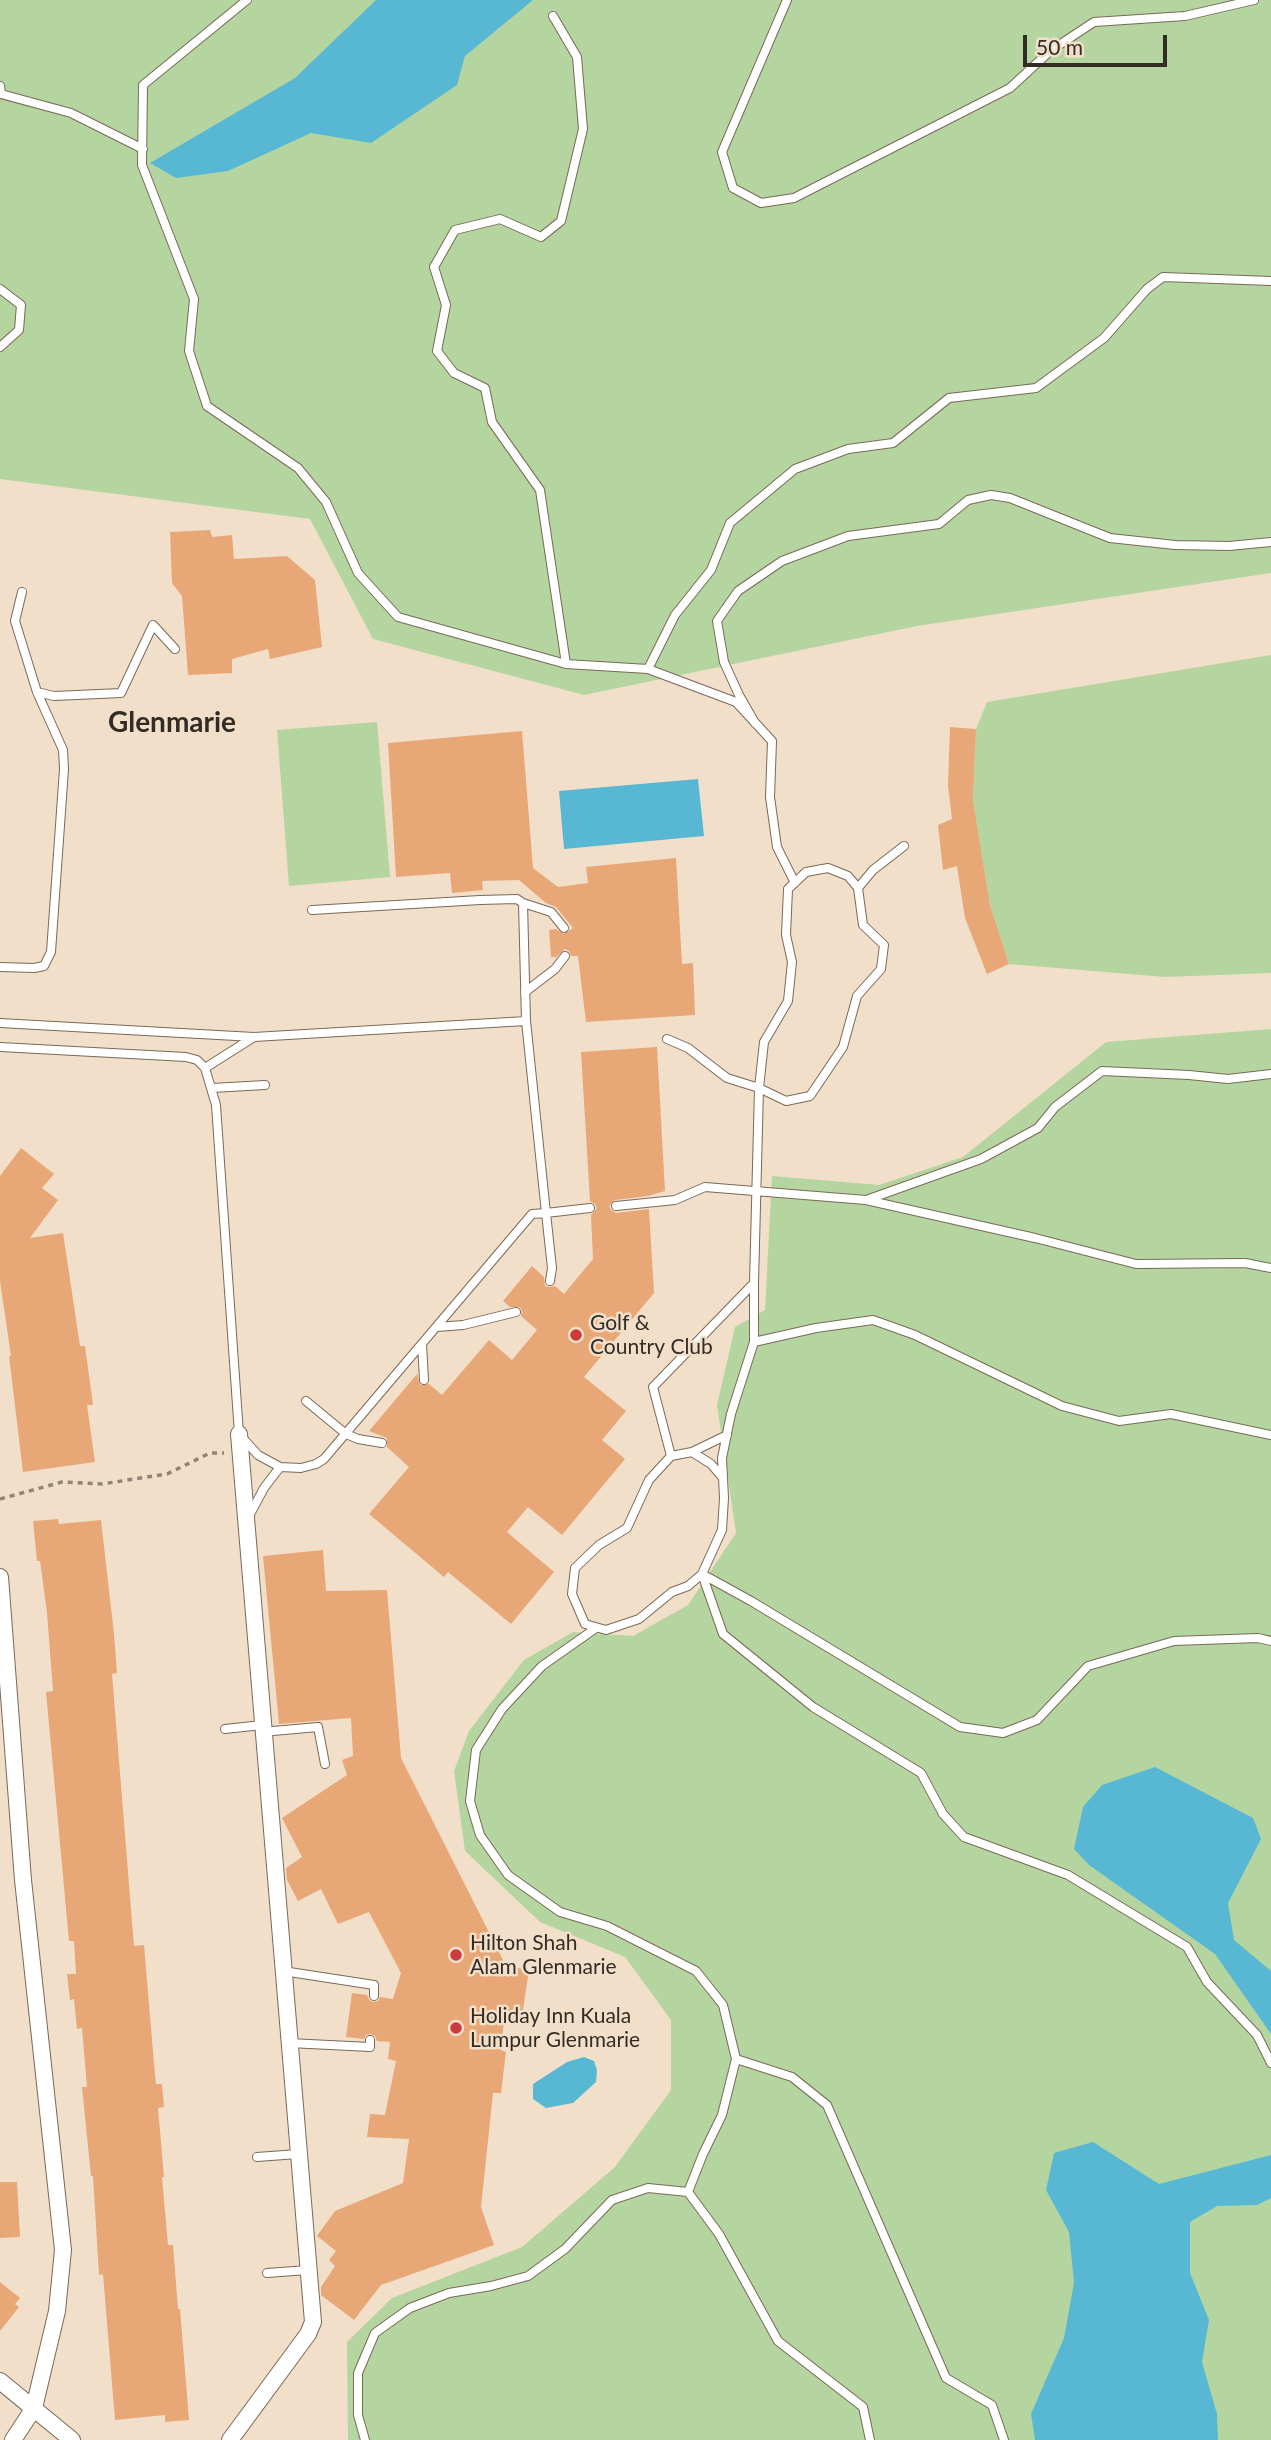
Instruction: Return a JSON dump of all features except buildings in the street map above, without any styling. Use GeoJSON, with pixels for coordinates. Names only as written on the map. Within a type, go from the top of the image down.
{"type":"FeatureCollection","features":[{"type":"Feature","properties":{"kind":"street"},"geometry":{"type":"LineString","coordinates":[[230,2440],[309,2334],[313,2322],[239,1434]]}},
{"type":"Feature","properties":{"kind":"street"},"geometry":{"type":"LineString","coordinates":[[0,1577],[23,1880],[63,2249],[57,2311],[34,2408],[13,2440]]}},
{"type":"Feature","properties":{"kind":"street"},"geometry":{"type":"LineString","coordinates":[[0,2381],[72,2440]]}},
{"type":"Feature","properties":{"kind":"lane"},"geometry":{"type":"LineString","coordinates":[[247,0],[143,85],[142,165],[194,299],[189,351],[207,405],[298,468],[326,502],[358,573],[398,617],[566,664],[648,669],[736,702],[772,741],[770,797],[777,847],[795,883]]}},
{"type":"Feature","properties":{"kind":"lane"},"geometry":{"type":"LineString","coordinates":[[787,0],[722,152],[733,188],[761,203],[794,198],[1010,88],[1050,51],[1094,22],[1185,16],[1254,0]]}},
{"type":"Feature","properties":{"kind":"lane"},"geometry":{"type":"LineString","coordinates":[[553,16],[577,57],[583,129],[561,221],[541,237],[500,219],[455,230],[434,267],[446,305],[438,351],[454,373],[485,388],[492,422],[540,490],[566,664]]}},
{"type":"Feature","properties":{"kind":"lane"},"geometry":{"type":"LineString","coordinates":[[0,93],[71,113],[143,149]]}},
{"type":"Feature","properties":{"kind":"lane"},"geometry":{"type":"LineString","coordinates":[[648,669],[675,615],[711,570],[730,523],[796,469],[848,449],[893,443],[949,398],[1036,388],[1104,338],[1147,289],[1163,276],[1271,281]]}},
{"type":"Feature","properties":{"kind":"lane"},"geometry":{"type":"LineString","coordinates":[[0,289],[21,305],[19,330],[0,347]]}},
{"type":"Feature","properties":{"kind":"lane"},"geometry":{"type":"LineString","coordinates":[[755,723],[738,695],[724,662],[717,621],[738,592],[782,561],[848,536],[939,524],[968,500],[991,495],[1010,498],[1110,538],[1175,545],[1229,546],[1271,542]]}},
{"type":"Feature","properties":{"kind":"lane"},"geometry":{"type":"LineString","coordinates":[[0,967],[44,966],[51,952],[64,769],[63,750],[37,692],[15,621],[22,592]]}},
{"type":"Feature","properties":{"kind":"lane"},"geometry":{"type":"LineString","coordinates":[[37,692],[54,696],[121,693],[153,625],[175,649]]}},
{"type":"Feature","properties":{"kind":"lane"},"geometry":{"type":"LineString","coordinates":[[858,888],[873,870],[904,845]]}},
{"type":"Feature","properties":{"kind":"lane"},"geometry":{"type":"LineString","coordinates":[[667,1039],[688,1048],[727,1078],[759,1088],[786,1101],[810,1096],[844,1047],[857,996],[881,969],[884,945],[863,925],[858,888],[848,876],[828,868],[806,872],[788,889],[786,935],[792,962],[788,1001],[764,1042],[759,1088],[754,1342],[731,1414],[727,1435],[722,1458],[722,1530],[702,1574],[688,1586],[672,1592],[639,1619],[606,1630],[585,1624],[572,1594],[575,1569],[599,1545],[627,1528],[649,1480],[671,1456],[692,1452],[727,1435]]}},
{"type":"Feature","properties":{"kind":"lane"},"geometry":{"type":"LineString","coordinates":[[312,910],[517,899],[551,912],[564,928]]}},
{"type":"Feature","properties":{"kind":"lane"},"geometry":{"type":"LineString","coordinates":[[523,903],[526,1021],[552,1268],[550,1281]]}},
{"type":"Feature","properties":{"kind":"lane"},"geometry":{"type":"LineString","coordinates":[[525,992],[555,969],[565,956]]}},
{"type":"Feature","properties":{"kind":"lane"},"geometry":{"type":"LineString","coordinates":[[0,1023],[254,1037],[526,1021]]}},
{"type":"Feature","properties":{"kind":"lane"},"geometry":{"type":"LineString","coordinates":[[205,1068],[254,1037]]}},
{"type":"Feature","properties":{"kind":"lane"},"geometry":{"type":"LineString","coordinates":[[0,1047],[186,1057],[197,1060],[205,1068],[216,1105],[239,1434],[258,1455],[280,1467],[300,1468],[324,1459],[532,1214],[590,1208]]}},
{"type":"Feature","properties":{"kind":"lane"},"geometry":{"type":"LineString","coordinates":[[866,1200],[981,1159],[1038,1128],[1055,1107],[1102,1071],[1228,1079],[1271,1074]]}},
{"type":"Feature","properties":{"kind":"lane"},"geometry":{"type":"LineString","coordinates":[[212,1088],[265,1085]]}},
{"type":"Feature","properties":{"kind":"lane"},"geometry":{"type":"LineString","coordinates":[[616,1206],[675,1200],[705,1187],[866,1200],[1136,1264],[1245,1264],[1271,1268]]}},
{"type":"Feature","properties":{"kind":"lane"},"geometry":{"type":"LineString","coordinates":[[671,1456],[653,1387],[754,1283]]}},
{"type":"Feature","properties":{"kind":"lane"},"geometry":{"type":"LineString","coordinates":[[437,1326],[463,1325],[516,1312]]}},
{"type":"Feature","properties":{"kind":"lane"},"geometry":{"type":"LineString","coordinates":[[754,1342],[816,1328],[873,1320],[915,1335],[1062,1406],[1119,1421],[1171,1414],[1271,1436]]}},
{"type":"Feature","properties":{"kind":"lane"},"geometry":{"type":"LineString","coordinates":[[422,1344],[424,1380]]}},
{"type":"Feature","properties":{"kind":"lane"},"geometry":{"type":"LineString","coordinates":[[306,1401],[346,1434],[382,1443]]}},
{"type":"Feature","properties":{"kind":"lane"},"geometry":{"type":"LineString","coordinates":[[692,1452],[710,1464],[723,1478]]}},
{"type":"Feature","properties":{"kind":"lane"},"geometry":{"type":"LineString","coordinates":[[245,1524],[264,1488],[280,1467]]}},
{"type":"Feature","properties":{"kind":"lane"},"geometry":{"type":"LineString","coordinates":[[702,1574],[960,1727],[1003,1733],[1037,1720],[1088,1666],[1174,1641],[1258,1637],[1271,1641]]}},
{"type":"Feature","properties":{"kind":"lane"},"geometry":{"type":"LineString","coordinates":[[702,1574],[723,1634],[813,1707],[921,1773],[943,1814],[964,1837],[1068,1875],[1187,1947],[1207,1982],[1257,2035],[1271,2063]]}},
{"type":"Feature","properties":{"kind":"lane"},"geometry":{"type":"LineString","coordinates":[[596,1628],[542,1666],[502,1709],[476,1750],[470,1801],[480,1835],[508,1875],[560,1912],[607,1926],[696,1971],[723,2005],[736,2059],[722,2115],[688,2192]]}},
{"type":"Feature","properties":{"kind":"lane"},"geometry":{"type":"LineString","coordinates":[[225,1730],[318,1727],[325,1764]]}},
{"type":"Feature","properties":{"kind":"lane"},"geometry":{"type":"LineString","coordinates":[[283,1971],[374,1985],[374,1996]]}},
{"type":"Feature","properties":{"kind":"lane"},"geometry":{"type":"LineString","coordinates":[[289,2043],[370,2047],[370,2040]]}},
{"type":"Feature","properties":{"kind":"lane"},"geometry":{"type":"LineString","coordinates":[[736,2059],[792,2077],[827,2105],[946,2378],[992,2405],[1004,2440]]}},
{"type":"Feature","properties":{"kind":"lane"},"geometry":{"type":"LineString","coordinates":[[257,2157],[298,2154]]}},
{"type":"Feature","properties":{"kind":"lane"},"geometry":{"type":"LineString","coordinates":[[365,2440],[358,2415],[358,2373],[375,2333],[410,2308],[449,2293],[528,2276],[565,2249],[612,2200],[648,2188],[688,2192],[719,2234],[778,2340],[863,2407],[870,2440]]}},
{"type":"Feature","properties":{"kind":"lane"},"geometry":{"type":"LineString","coordinates":[[267,2273],[309,2270]]}},
{"type":"Feature","properties":{"kind":"path"},"geometry":{"type":"LineString","coordinates":[[0,1499],[62,1482],[102,1484],[167,1474],[210,1454],[240,1452]]}},
{"type":"Feature","properties":{"kind":"green space"},"geometry":{"type":"Polygon","coordinates":[[[0,0],[1271,0],[1271,573],[917,626],[584,695],[373,639],[310,519],[0,479],[0,0]]]}},
{"type":"Feature","properties":{"kind":"green space"},"geometry":{"type":"Polygon","coordinates":[[[1271,655],[1271,973],[1165,977],[1009,964],[990,905],[973,800],[976,729],[987,702],[1271,655]]]}},
{"type":"Feature","properties":{"kind":"green space"},"geometry":{"type":"Polygon","coordinates":[[[377,722],[390,877],[289,886],[277,730],[377,722]]]}},
{"type":"Feature","properties":{"kind":"green space"},"geometry":{"type":"Polygon","coordinates":[[[1271,1029],[1271,2440],[348,2440],[347,2342],[392,2298],[522,2247],[615,2167],[671,2090],[671,2020],[625,1957],[540,1922],[465,1851],[454,1771],[469,1731],[524,1660],[573,1632],[633,1636],[688,1605],[736,1533],[717,1405],[735,1327],[765,1310],[772,1176],[879,1185],[963,1157],[1106,1042],[1271,1029]]]}},
{"type":"Feature","properties":{"kind":"water"},"geometry":{"type":"Polygon","coordinates":[[[376,0],[533,0],[465,56],[457,85],[371,143],[311,133],[228,171],[176,178],[150,163],[295,78],[376,0]]]}},
{"type":"Feature","properties":{"kind":"water"},"geometry":{"type":"Polygon","coordinates":[[[698,779],[704,836],[564,849],[559,791],[698,779]]]}},
{"type":"Feature","properties":{"kind":"water"},"geometry":{"type":"Polygon","coordinates":[[[1155,1767],[1253,1818],[1261,1839],[1228,1903],[1234,1940],[1271,1971],[1271,2034],[1215,1954],[1089,1865],[1074,1849],[1083,1807],[1102,1785],[1155,1767]]]}},
{"type":"Feature","properties":{"kind":"water"},"geometry":{"type":"Polygon","coordinates":[[[584,2057],[594,2061],[597,2070],[596,2082],[573,2103],[546,2108],[533,2099],[533,2084],[567,2062],[584,2057]]]}},
{"type":"Feature","properties":{"kind":"water"},"geometry":{"type":"Polygon","coordinates":[[[1093,2142],[1159,2184],[1271,2155],[1271,2198],[1257,2205],[1217,2206],[1190,2222],[1190,2273],[1209,2320],[1202,2362],[1217,2414],[1218,2440],[1035,2440],[1031,2414],[1064,2338],[1074,2283],[1069,2232],[1046,2190],[1054,2153],[1093,2142]]]}},
{"type":"Feature","properties":{"kind":"place","name":"Golf & Country Club"},"geometry":{"type":"Point","coordinates":[576,1335]}},
{"type":"Feature","properties":{"kind":"place","name":"Hilton Shah Alam Glenmarie"},"geometry":{"type":"Point","coordinates":[456,1955]}},
{"type":"Feature","properties":{"kind":"place","name":"Holiday Inn Kuala Lumpur Glenmarie"},"geometry":{"type":"Point","coordinates":[456,2028]}},
{"type":"Feature","properties":{"kind":"district","name":"Glenmarie"},"geometry":{"type":"Point","coordinates":[172,723]}}]}
